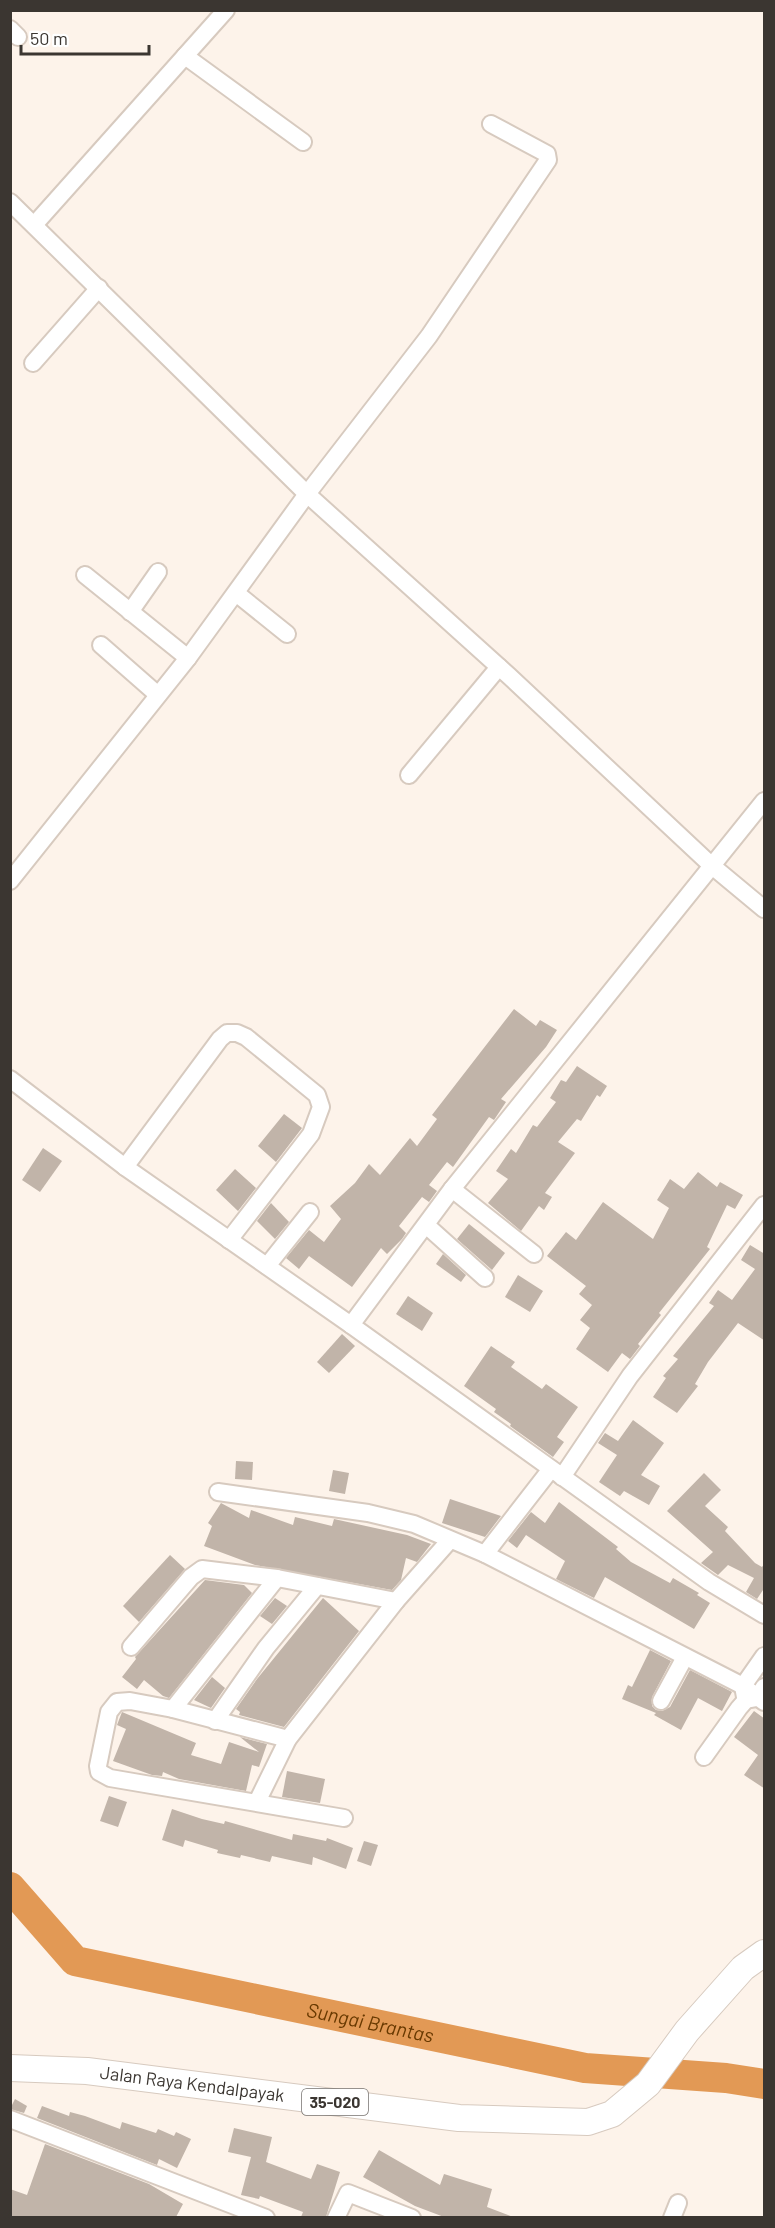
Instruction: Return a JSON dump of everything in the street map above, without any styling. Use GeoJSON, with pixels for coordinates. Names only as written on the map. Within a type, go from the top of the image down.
{"type":"FeatureCollection","features":[{"type":"Feature","properties":{"kind":"main road","name":"Jalan Raya Kendalpayak"},"geometry":{"type":"LineString","coordinates":[[10,2068],[87,2071],[459,2118],[588,2122],[612,2114],[648,2084],[687,2031],[743,1968],[765,1953]]}},
{"type":"Feature","properties":{"kind":"street"},"geometry":{"type":"LineString","coordinates":[[34,225],[226,10]]}},
{"type":"Feature","properties":{"kind":"street"},"geometry":{"type":"LineString","coordinates":[[185,56],[303,142]]}},
{"type":"Feature","properties":{"kind":"street"},"geometry":{"type":"LineString","coordinates":[[10,882],[188,658],[307,494],[429,336],[544,165],[547,154],[491,124]]}},
{"type":"Feature","properties":{"kind":"street"},"geometry":{"type":"LineString","coordinates":[[13,209],[34,225],[99,288],[307,494],[499,667],[711,865],[765,909]]}},
{"type":"Feature","properties":{"kind":"street"},"geometry":{"type":"LineString","coordinates":[[33,363],[99,288]]}},
{"type":"Feature","properties":{"kind":"street"},"geometry":{"type":"LineString","coordinates":[[130,612],[158,572]]}},
{"type":"Feature","properties":{"kind":"street"},"geometry":{"type":"LineString","coordinates":[[85,575],[188,658]]}},
{"type":"Feature","properties":{"kind":"street"},"geometry":{"type":"LineString","coordinates":[[236,593],[287,634]]}},
{"type":"Feature","properties":{"kind":"street"},"geometry":{"type":"LineString","coordinates":[[101,645],[159,695]]}},
{"type":"Feature","properties":{"kind":"street"},"geometry":{"type":"LineString","coordinates":[[409,775],[499,667]]}},
{"type":"Feature","properties":{"kind":"street"},"geometry":{"type":"LineString","coordinates":[[351,1325],[452,1189],[711,865],[765,801]]}},
{"type":"Feature","properties":{"kind":"street"},"geometry":{"type":"LineString","coordinates":[[125,1167],[220,1039],[227,1033],[246,1037],[317,1095],[321,1107],[310,1134],[229,1240]]}},
{"type":"Feature","properties":{"kind":"street"},"geometry":{"type":"LineString","coordinates":[[10,1079],[125,1167],[351,1325],[709,1582],[765,1615]]}},
{"type":"Feature","properties":{"kind":"street"},"geometry":{"type":"LineString","coordinates":[[452,1189],[534,1254]]}},
{"type":"Feature","properties":{"kind":"street"},"geometry":{"type":"LineString","coordinates":[[485,1554],[557,1473],[630,1376],[765,1205]]}},
{"type":"Feature","properties":{"kind":"street"},"geometry":{"type":"LineString","coordinates":[[267,1266],[310,1212]]}},
{"type":"Feature","properties":{"kind":"street"},"geometry":{"type":"LineString","coordinates":[[426,1224],[485,1278]]}},
{"type":"Feature","properties":{"kind":"street"},"geometry":{"type":"LineString","coordinates":[[218,1492],[368,1513],[414,1524],[485,1554],[755,1695]]}},
{"type":"Feature","properties":{"kind":"street"},"geometry":{"type":"LineString","coordinates":[[257,1802],[288,1739],[396,1602],[450,1540]]}},
{"type":"Feature","properties":{"kind":"street"},"geometry":{"type":"LineString","coordinates":[[131,1647],[191,1577],[202,1569],[277,1578],[396,1602]]}},
{"type":"Feature","properties":{"kind":"street"},"geometry":{"type":"LineString","coordinates":[[173,1708],[277,1578]]}},
{"type":"Feature","properties":{"kind":"street"},"geometry":{"type":"LineString","coordinates":[[214,1721],[266,1648],[317,1586]]}},
{"type":"Feature","properties":{"kind":"street"},"geometry":{"type":"LineString","coordinates":[[704,1757],[755,1695],[765,1656]]}},
{"type":"Feature","properties":{"kind":"street"},"geometry":{"type":"LineString","coordinates":[[661,1701],[686,1657]]}},
{"type":"Feature","properties":{"kind":"street"},"geometry":{"type":"LineString","coordinates":[[288,1739],[214,1721],[173,1708],[130,1701],[117,1702],[109,1712],[99,1772],[110,1778],[344,1818]]}},
{"type":"Feature","properties":{"kind":"street"},"geometry":{"type":"LineString","coordinates":[[10,2119],[266,2217]]}},
{"type":"Feature","properties":{"kind":"street"},"geometry":{"type":"LineString","coordinates":[[336,2217],[348,2193],[412,2217]]}},
{"type":"Feature","properties":{"kind":"building"},"geometry":{"type":"Polygon","coordinates":[[[514,1009],[536,1026],[540,1020],[557,1030],[546,1047],[501,1099],[506,1102],[494,1120],[489,1117],[453,1167],[447,1162],[429,1185],[437,1191],[429,1202],[422,1197],[399,1226],[406,1233],[402,1239],[387,1254],[381,1248],[352,1287],[309,1256],[299,1269],[286,1258],[309,1230],[324,1242],[341,1219],[330,1206],[355,1183],[369,1164],[380,1175],[410,1138],[417,1146],[437,1119],[432,1115],[514,1009]]]}},
{"type":"Feature","properties":{"kind":"building"},"geometry":{"type":"Polygon","coordinates":[[[577,1066],[607,1086],[600,1097],[597,1095],[581,1121],[577,1119],[558,1142],[575,1153],[545,1193],[552,1197],[544,1210],[539,1206],[521,1231],[488,1203],[508,1179],[496,1171],[511,1149],[516,1153],[533,1125],[537,1127],[556,1102],[550,1098],[561,1080],[566,1082],[577,1066]]]}},
{"type":"Feature","properties":{"kind":"building"},"geometry":{"type":"Polygon","coordinates":[[[284,1114],[302,1128],[276,1162],[258,1146],[284,1114]]]}},
{"type":"Feature","properties":{"kind":"building"},"geometry":{"type":"Polygon","coordinates":[[[43,1148],[62,1161],[40,1192],[22,1180],[43,1148]]]}},
{"type":"Feature","properties":{"kind":"building"},"geometry":{"type":"Polygon","coordinates":[[[235,1169],[256,1188],[238,1211],[216,1190],[235,1169]]]}},
{"type":"Feature","properties":{"kind":"building"},"geometry":{"type":"Polygon","coordinates":[[[698,1172],[717,1187],[720,1182],[743,1195],[735,1209],[727,1205],[707,1247],[710,1249],[659,1313],[661,1315],[638,1344],[640,1346],[630,1359],[622,1353],[608,1372],[576,1349],[590,1328],[580,1320],[592,1305],[579,1294],[586,1286],[547,1256],[566,1232],[576,1240],[603,1202],[653,1239],[669,1208],[657,1200],[670,1179],[684,1189],[698,1172]]]}},
{"type":"Feature","properties":{"kind":"building"},"geometry":{"type":"Polygon","coordinates":[[[271,1203],[289,1222],[275,1239],[257,1221],[271,1203]]]}},
{"type":"Feature","properties":{"kind":"building"},"geometry":{"type":"Polygon","coordinates":[[[469,1224],[505,1253],[492,1270],[457,1239],[469,1224]]]}},
{"type":"Feature","properties":{"kind":"building"},"geometry":{"type":"Polygon","coordinates":[[[750,1245],[765,1254],[765,1341],[738,1323],[708,1362],[695,1384],[698,1386],[677,1413],[653,1397],[666,1378],[663,1376],[678,1359],[673,1356],[714,1306],[709,1303],[718,1290],[732,1300],[755,1269],[741,1260],[750,1245]]]}},
{"type":"Feature","properties":{"kind":"building"},"geometry":{"type":"Polygon","coordinates":[[[443,1254],[466,1275],[461,1282],[436,1264],[443,1254]]]}},
{"type":"Feature","properties":{"kind":"building"},"geometry":{"type":"Polygon","coordinates":[[[518,1275],[543,1291],[530,1312],[505,1297],[518,1275]]]}},
{"type":"Feature","properties":{"kind":"building"},"geometry":{"type":"Polygon","coordinates":[[[408,1296],[433,1313],[422,1331],[396,1314],[408,1296]]]}},
{"type":"Feature","properties":{"kind":"building"},"geometry":{"type":"Polygon","coordinates":[[[342,1334],[355,1346],[329,1373],[317,1362],[342,1334]]]}},
{"type":"Feature","properties":{"kind":"building"},"geometry":{"type":"Polygon","coordinates":[[[491,1346],[515,1362],[511,1367],[542,1389],[546,1384],[578,1407],[557,1437],[564,1442],[553,1457],[510,1426],[511,1424],[494,1412],[496,1409],[464,1386],[491,1346]]]}},
{"type":"Feature","properties":{"kind":"building"},"geometry":{"type":"Polygon","coordinates":[[[633,1420],[664,1443],[641,1475],[660,1486],[649,1505],[624,1491],[620,1496],[599,1482],[617,1455],[598,1443],[605,1433],[618,1441],[633,1420]]]}},
{"type":"Feature","properties":{"kind":"building"},"geometry":{"type":"Polygon","coordinates":[[[236,1461],[253,1462],[252,1480],[235,1479],[236,1461]]]}},
{"type":"Feature","properties":{"kind":"building"},"geometry":{"type":"Polygon","coordinates":[[[333,1470],[349,1473],[345,1494],[329,1491],[333,1470]]]}},
{"type":"Feature","properties":{"kind":"building"},"geometry":{"type":"Polygon","coordinates":[[[704,1473],[721,1490],[705,1506],[728,1527],[725,1531],[755,1563],[762,1567],[765,1563],[765,1587],[757,1599],[746,1592],[754,1578],[728,1565],[718,1575],[701,1563],[713,1552],[667,1511],[704,1473]]]}},
{"type":"Feature","properties":{"kind":"building"},"geometry":{"type":"Polygon","coordinates":[[[450,1499],[501,1516],[485,1537],[442,1523],[450,1499]]]}},
{"type":"Feature","properties":{"kind":"building"},"geometry":{"type":"Polygon","coordinates":[[[559,1502],[618,1547],[616,1549],[631,1562],[670,1583],[673,1578],[699,1593],[697,1595],[710,1603],[694,1629],[605,1577],[594,1598],[556,1579],[565,1561],[526,1535],[517,1548],[508,1541],[531,1512],[545,1523],[559,1502]]]}},
{"type":"Feature","properties":{"kind":"building"},"geometry":{"type":"Polygon","coordinates":[[[221,1503],[249,1518],[251,1510],[293,1525],[295,1517],[332,1526],[334,1519],[407,1535],[431,1544],[417,1562],[406,1558],[401,1580],[392,1590],[255,1565],[204,1546],[212,1526],[208,1523],[221,1503]]]}},
{"type":"Feature","properties":{"kind":"building"},"geometry":{"type":"Polygon","coordinates":[[[170,1555],[185,1569],[139,1622],[123,1606],[170,1555]]]}},
{"type":"Feature","properties":{"kind":"building"},"geometry":{"type":"Polygon","coordinates":[[[205,1580],[244,1585],[252,1593],[169,1698],[163,1696],[144,1680],[137,1689],[122,1677],[136,1659],[135,1657],[205,1580]]]}},
{"type":"Feature","properties":{"kind":"building"},"geometry":{"type":"Polygon","coordinates":[[[275,1598],[287,1606],[272,1624],[260,1616],[275,1598]]]}},
{"type":"Feature","properties":{"kind":"building"},"geometry":{"type":"Polygon","coordinates":[[[323,1598],[359,1631],[284,1727],[239,1715],[240,1712],[236,1709],[257,1679],[323,1598]]]}},
{"type":"Feature","properties":{"kind":"building"},"geometry":{"type":"Polygon","coordinates":[[[650,1650],[671,1661],[652,1697],[652,1706],[656,1710],[662,1711],[670,1707],[690,1670],[732,1692],[722,1711],[698,1698],[681,1730],[654,1715],[656,1713],[622,1699],[628,1685],[632,1687],[650,1650]]]}},
{"type":"Feature","properties":{"kind":"building"},"geometry":{"type":"Polygon","coordinates":[[[212,1677],[225,1688],[211,1708],[194,1700],[212,1677]]]}},
{"type":"Feature","properties":{"kind":"building"},"geometry":{"type":"Polygon","coordinates":[[[754,1711],[765,1719],[765,1789],[744,1775],[758,1755],[734,1737],[754,1711]]]}},
{"type":"Feature","properties":{"kind":"building"},"geometry":{"type":"Polygon","coordinates":[[[122,1712],[196,1743],[191,1755],[221,1764],[229,1742],[259,1752],[240,1737],[267,1744],[259,1767],[252,1765],[246,1791],[179,1779],[163,1772],[162,1776],[152,1775],[113,1761],[126,1729],[117,1725],[122,1712]]]}},
{"type":"Feature","properties":{"kind":"building"},"geometry":{"type":"Polygon","coordinates":[[[287,1771],[325,1779],[320,1803],[282,1797],[287,1771]]]}},
{"type":"Feature","properties":{"kind":"building"},"geometry":{"type":"Polygon","coordinates":[[[109,1796],[127,1802],[118,1827],[100,1821],[109,1796]]]}},
{"type":"Feature","properties":{"kind":"building"},"geometry":{"type":"Polygon","coordinates":[[[172,1809],[202,1819],[224,1824],[225,1821],[292,1840],[293,1834],[326,1841],[327,1838],[353,1848],[346,1869],[313,1857],[312,1865],[272,1856],[270,1862],[241,1855],[240,1858],[217,1853],[218,1850],[185,1840],[183,1847],[162,1840],[172,1809]]]}},
{"type":"Feature","properties":{"kind":"building"},"geometry":{"type":"Polygon","coordinates":[[[364,1841],[378,1845],[371,1866],[357,1861],[364,1841]]]}},
{"type":"Feature","properties":{"kind":"building"},"geometry":{"type":"Polygon","coordinates":[[[15,2099],[27,2106],[24,2113],[10,2109],[15,2099]]]}},
{"type":"Feature","properties":{"kind":"building"},"geometry":{"type":"Polygon","coordinates":[[[42,2106],[69,2116],[70,2112],[85,2116],[120,2129],[122,2122],[156,2133],[158,2129],[174,2136],[176,2132],[191,2139],[177,2168],[159,2159],[157,2165],[37,2118],[42,2106]]]}},
{"type":"Feature","properties":{"kind":"building"},"geometry":{"type":"Polygon","coordinates":[[[234,2128],[272,2137],[266,2162],[311,2179],[317,2164],[340,2172],[326,2217],[301,2217],[303,2212],[260,2196],[259,2199],[241,2195],[251,2157],[228,2152],[234,2128]]]}},
{"type":"Feature","properties":{"kind":"building"},"geometry":{"type":"Polygon","coordinates":[[[45,2144],[149,2184],[183,2204],[176,2217],[10,2217],[10,2189],[27,2195],[45,2144]]]}},
{"type":"Feature","properties":{"kind":"building"},"geometry":{"type":"Polygon","coordinates":[[[379,2150],[440,2185],[444,2174],[492,2189],[487,2207],[513,2217],[444,2217],[415,2206],[363,2177],[379,2150]]]}},
{"type":"Feature","properties":{"kind":"waterway","name":"Sungai Brantas"},"geometry":{"type":"LineString","coordinates":[[10,1887],[75,1961],[585,2068],[726,2078],[764,2084]]}}]}
